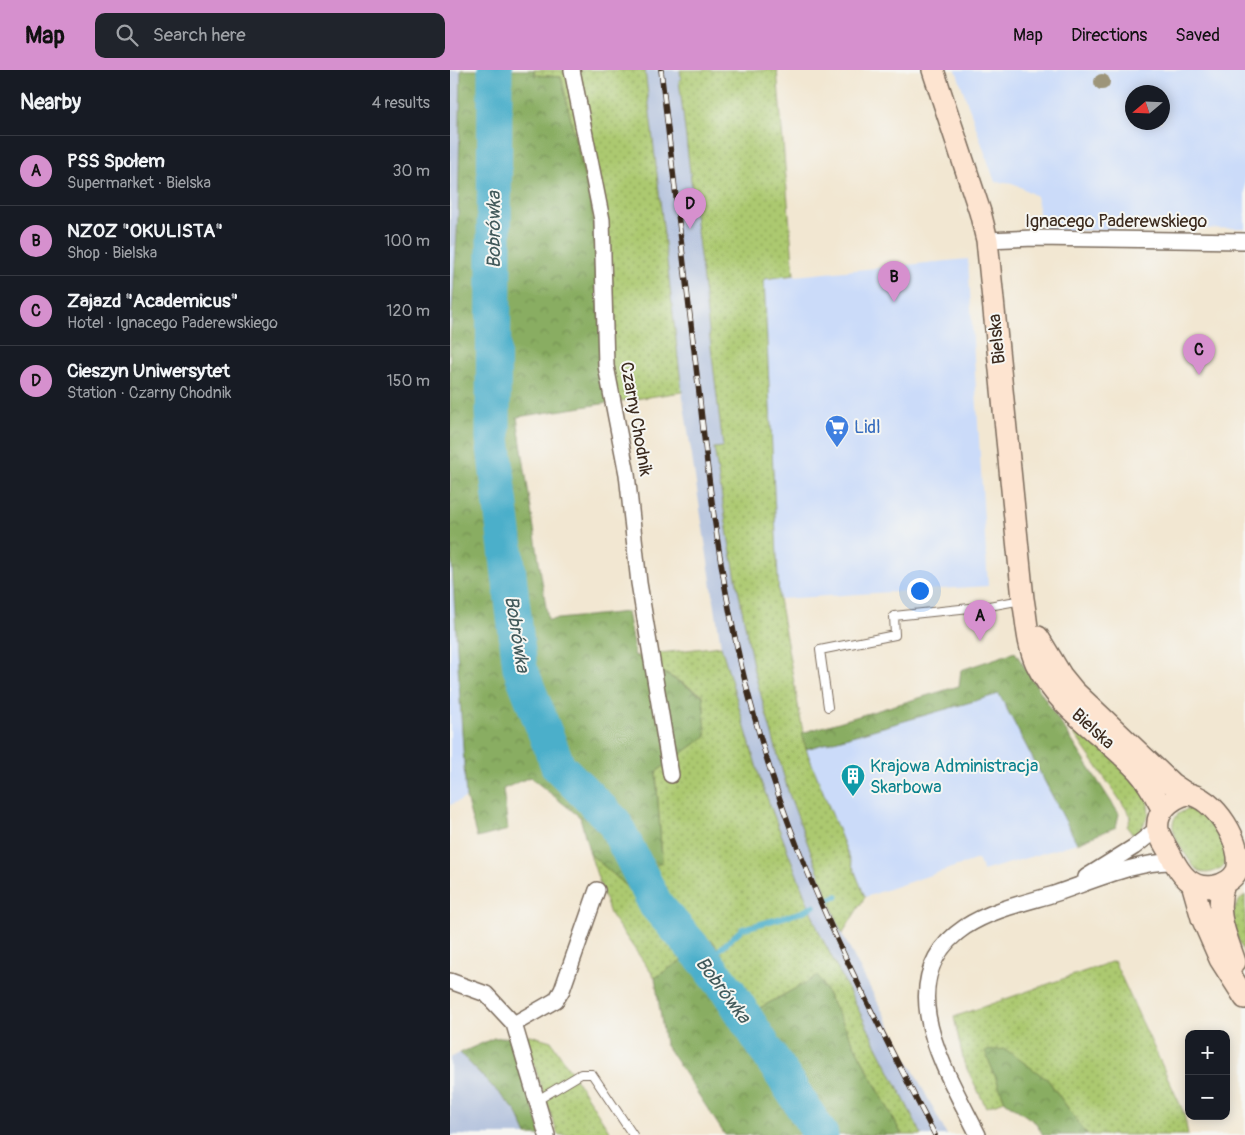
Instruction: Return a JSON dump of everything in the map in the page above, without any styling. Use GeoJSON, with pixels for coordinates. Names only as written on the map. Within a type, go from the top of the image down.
{"type":"FeatureCollection","features":[{"type":"Feature","properties":{"kind":"street","name":"Czarny Chodnik"},"geometry":{"type":"LineString","coordinates":[[572,70],[602,220],[606,366],[627,474],[639,583],[672,775]]}},
{"type":"Feature","properties":{"kind":"street","name":"Bielska"},"geometry":{"type":"LineString","coordinates":[[933,70],[980,212],[987,240],[1024,607],[1031,649],[1040,670],[1050,685],[1081,720],[1139,772],[1151,789],[1160,819]]}},
{"type":"Feature","properties":{"kind":"street","name":"Ignacego Paderewskiego"},"geometry":{"type":"LineString","coordinates":[[987,240],[1036,238],[1245,241]]}},
{"type":"Feature","properties":{"kind":"street","name":"Bielska"},"geometry":{"type":"LineString","coordinates":[[1024,607],[1061,675],[1074,691],[1172,784],[1187,794]]}},
{"type":"Feature","properties":{"kind":"street"},"geometry":{"type":"LineString","coordinates":[[1061,892],[1134,848],[1160,819],[1172,800],[1187,794],[1199,797],[1215,810],[1242,844],[1240,864],[1234,879],[1219,901],[1221,918],[1245,990]]}},
{"type":"Feature","properties":{"kind":"street"},"geometry":{"type":"LineString","coordinates":[[1160,819],[1161,837],[1185,878],[1192,883],[1205,887],[1234,879]]}},
{"type":"Feature","properties":{"kind":"street"},"geometry":{"type":"LineString","coordinates":[[978,1135],[946,1071],[933,1040],[926,1003],[928,976],[933,964],[946,944],[965,927],[992,913],[1145,865],[1174,862]]}},
{"type":"Feature","properties":{"kind":"street"},"geometry":{"type":"LineString","coordinates":[[1192,883],[1202,918],[1220,959],[1245,998]]}},
{"type":"Feature","properties":{"kind":"street"},"geometry":{"type":"LineString","coordinates":[[514,1024],[556,1000],[562,990],[597,890]]}},
{"type":"Feature","properties":{"kind":"street"},"geometry":{"type":"LineString","coordinates":[[450,981],[486,994],[514,1024],[547,1135]]}},
{"type":"Feature","properties":{"kind":"lane"},"geometry":{"type":"LineString","coordinates":[[828,707],[820,650],[895,635],[894,616],[989,606],[1024,607]]}},
{"type":"Feature","properties":{"kind":"lane"},"geometry":{"type":"LineString","coordinates":[[536,1101],[581,1074],[592,1074],[633,1135]]}},
{"type":"Feature","properties":{"kind":"shaded area"},"geometry":{"type":"Polygon","coordinates":[[[450,70],[461,70],[458,217],[456,245],[450,247],[450,70]]]}},
{"type":"Feature","properties":{"kind":"shaded area"},"geometry":{"type":"Polygon","coordinates":[[[645,70],[680,70],[682,79],[679,80],[723,447],[714,448],[730,547],[754,671],[789,794],[842,934],[947,1135],[922,1135],[819,932],[761,782],[721,646],[682,392],[645,70]]]}},
{"type":"Feature","properties":{"kind":"shaded area"},"geometry":{"type":"Polygon","coordinates":[[[956,70],[1245,70],[1245,228],[1042,231],[1036,196],[1015,184],[995,182],[956,70]]]}},
{"type":"Feature","properties":{"kind":"shaded area"},"geometry":{"type":"Polygon","coordinates":[[[456,245],[450,342],[450,247],[456,245]]]}},
{"type":"Feature","properties":{"kind":"shaded area"},"geometry":{"type":"Polygon","coordinates":[[[968,259],[988,586],[779,599],[764,279],[968,259]]]}},
{"type":"Feature","properties":{"kind":"shaded area"},"geometry":{"type":"Polygon","coordinates":[[[450,532],[466,798],[450,805],[450,532]]]}},
{"type":"Feature","properties":{"kind":"shaded area"},"geometry":{"type":"Polygon","coordinates":[[[999,694],[1077,843],[983,871],[978,859],[865,897],[806,749],[999,694]]]}},
{"type":"Feature","properties":{"kind":"shaded area"},"geometry":{"type":"Polygon","coordinates":[[[460,1053],[516,1111],[527,1135],[450,1135],[450,1058],[460,1053]]]}},
{"type":"Feature","properties":{"kind":"green space"},"geometry":{"type":"Polygon","coordinates":[[[461,70],[534,70],[535,75],[561,77],[592,212],[608,403],[517,417],[548,620],[627,612],[635,656],[703,696],[706,736],[656,772],[662,861],[628,887],[590,854],[580,817],[530,777],[503,789],[508,830],[477,838],[466,798],[450,532],[450,342],[458,217],[461,70]]]}},
{"type":"Feature","properties":{"kind":"green space"},"geometry":{"type":"Polygon","coordinates":[[[534,70],[645,70],[682,392],[608,403],[592,212],[561,77],[535,75],[534,70]]]}},
{"type":"Feature","properties":{"kind":"green space"},"geometry":{"type":"Polygon","coordinates":[[[680,70],[777,70],[794,275],[764,279],[779,599],[806,749],[865,897],[842,934],[789,794],[754,671],[730,547],[714,448],[723,447],[679,80],[681,79],[680,70]]]}},
{"type":"Feature","properties":{"kind":"green space"},"geometry":{"type":"Polygon","coordinates":[[[721,646],[761,782],[819,932],[922,1135],[902,1135],[818,976],[758,1009],[712,940],[655,978],[610,914],[590,854],[628,887],[662,861],[656,772],[706,736],[703,695],[635,656],[721,646]]]}},
{"type":"Feature","properties":{"kind":"green space"},"geometry":{"type":"Polygon","coordinates":[[[1015,652],[1119,814],[1116,827],[1077,843],[999,694],[806,749],[802,733],[959,686],[961,670],[1015,652]]]}},
{"type":"Feature","properties":{"kind":"green space"},"geometry":{"type":"Polygon","coordinates":[[[1048,696],[1121,762],[1147,797],[1149,814],[1136,839],[1127,827],[1131,816],[1048,696]]]}},
{"type":"Feature","properties":{"kind":"green space"},"geometry":{"type":"Polygon","coordinates":[[[1187,809],[1202,812],[1210,821],[1219,837],[1225,849],[1226,860],[1219,869],[1207,873],[1198,870],[1194,867],[1178,842],[1173,828],[1174,821],[1177,815],[1187,809]]]}},
{"type":"Feature","properties":{"kind":"green space"},"geometry":{"type":"Polygon","coordinates":[[[1245,895],[1245,955],[1235,932],[1233,916],[1238,902],[1245,895]]]}},
{"type":"Feature","properties":{"kind":"green space"},"geometry":{"type":"Polygon","coordinates":[[[712,940],[758,1009],[818,976],[902,1135],[725,1135],[665,1044],[655,978],[712,940]]]}},
{"type":"Feature","properties":{"kind":"green space"},"geometry":{"type":"Polygon","coordinates":[[[1114,961],[1184,1113],[1188,1135],[1087,1135],[1048,1080],[986,1051],[1005,1101],[986,1107],[964,1063],[954,1017],[1114,961]]]}},
{"type":"Feature","properties":{"kind":"green space"},"geometry":{"type":"Polygon","coordinates":[[[530,1035],[551,1041],[612,1135],[558,1135],[524,1036],[530,1035]]]}},
{"type":"Feature","properties":{"kind":"green space"},"geometry":{"type":"Polygon","coordinates":[[[510,1037],[542,1135],[527,1135],[516,1111],[460,1053],[494,1038],[510,1037]]]}},
{"type":"Feature","properties":{"kind":"green space"},"geometry":{"type":"Polygon","coordinates":[[[1005,1049],[1048,1080],[1087,1135],[1043,1135],[1036,1123],[1005,1101],[985,1051],[1005,1049]]]}},
{"type":"Feature","properties":{"kind":"waterway","name":"Bobrówka"},"geometry":{"type":"LineString","coordinates":[[495,70],[493,438],[520,668],[558,766],[614,822],[656,905],[706,962],[729,992],[821,1135]]}},
{"type":"Feature","properties":{"kind":"waterway"},"geometry":{"type":"LineString","coordinates":[[827,900],[837,896]]}},
{"type":"Feature","properties":{"kind":"waterway"},"geometry":{"type":"LineString","coordinates":[[706,962],[742,929],[802,912],[814,906]]}},
{"type":"Feature","properties":{"kind":"railway"},"geometry":{"type":"LineString","coordinates":[[661,70],[713,511],[729,611],[747,690],[778,794],[817,894],[862,992],[935,1135]]}},
{"type":"Feature","properties":{"kind":"place","name":"Cieszyn Uniwersytet"},"geometry":{"type":"Point","coordinates":[690,229]}},
{"type":"Feature","properties":{"kind":"place","name":"NZOZ \"OKULISTA\""},"geometry":{"type":"Point","coordinates":[894,302]}},
{"type":"Feature","properties":{"kind":"place","name":"Zajazd \"Academicus\""},"geometry":{"type":"Point","coordinates":[1199,375]}},
{"type":"Feature","properties":{"kind":"place","name":"Lidl"},"geometry":{"type":"Point","coordinates":[837,448]}},
{"type":"Feature","properties":{"kind":"place","name":"PSS Społem"},"geometry":{"type":"Point","coordinates":[980,641]}},
{"type":"Feature","properties":{"kind":"place","name":"Krajowa Administracja Skarbowa"},"geometry":{"type":"Point","coordinates":[853,797]}}]}
